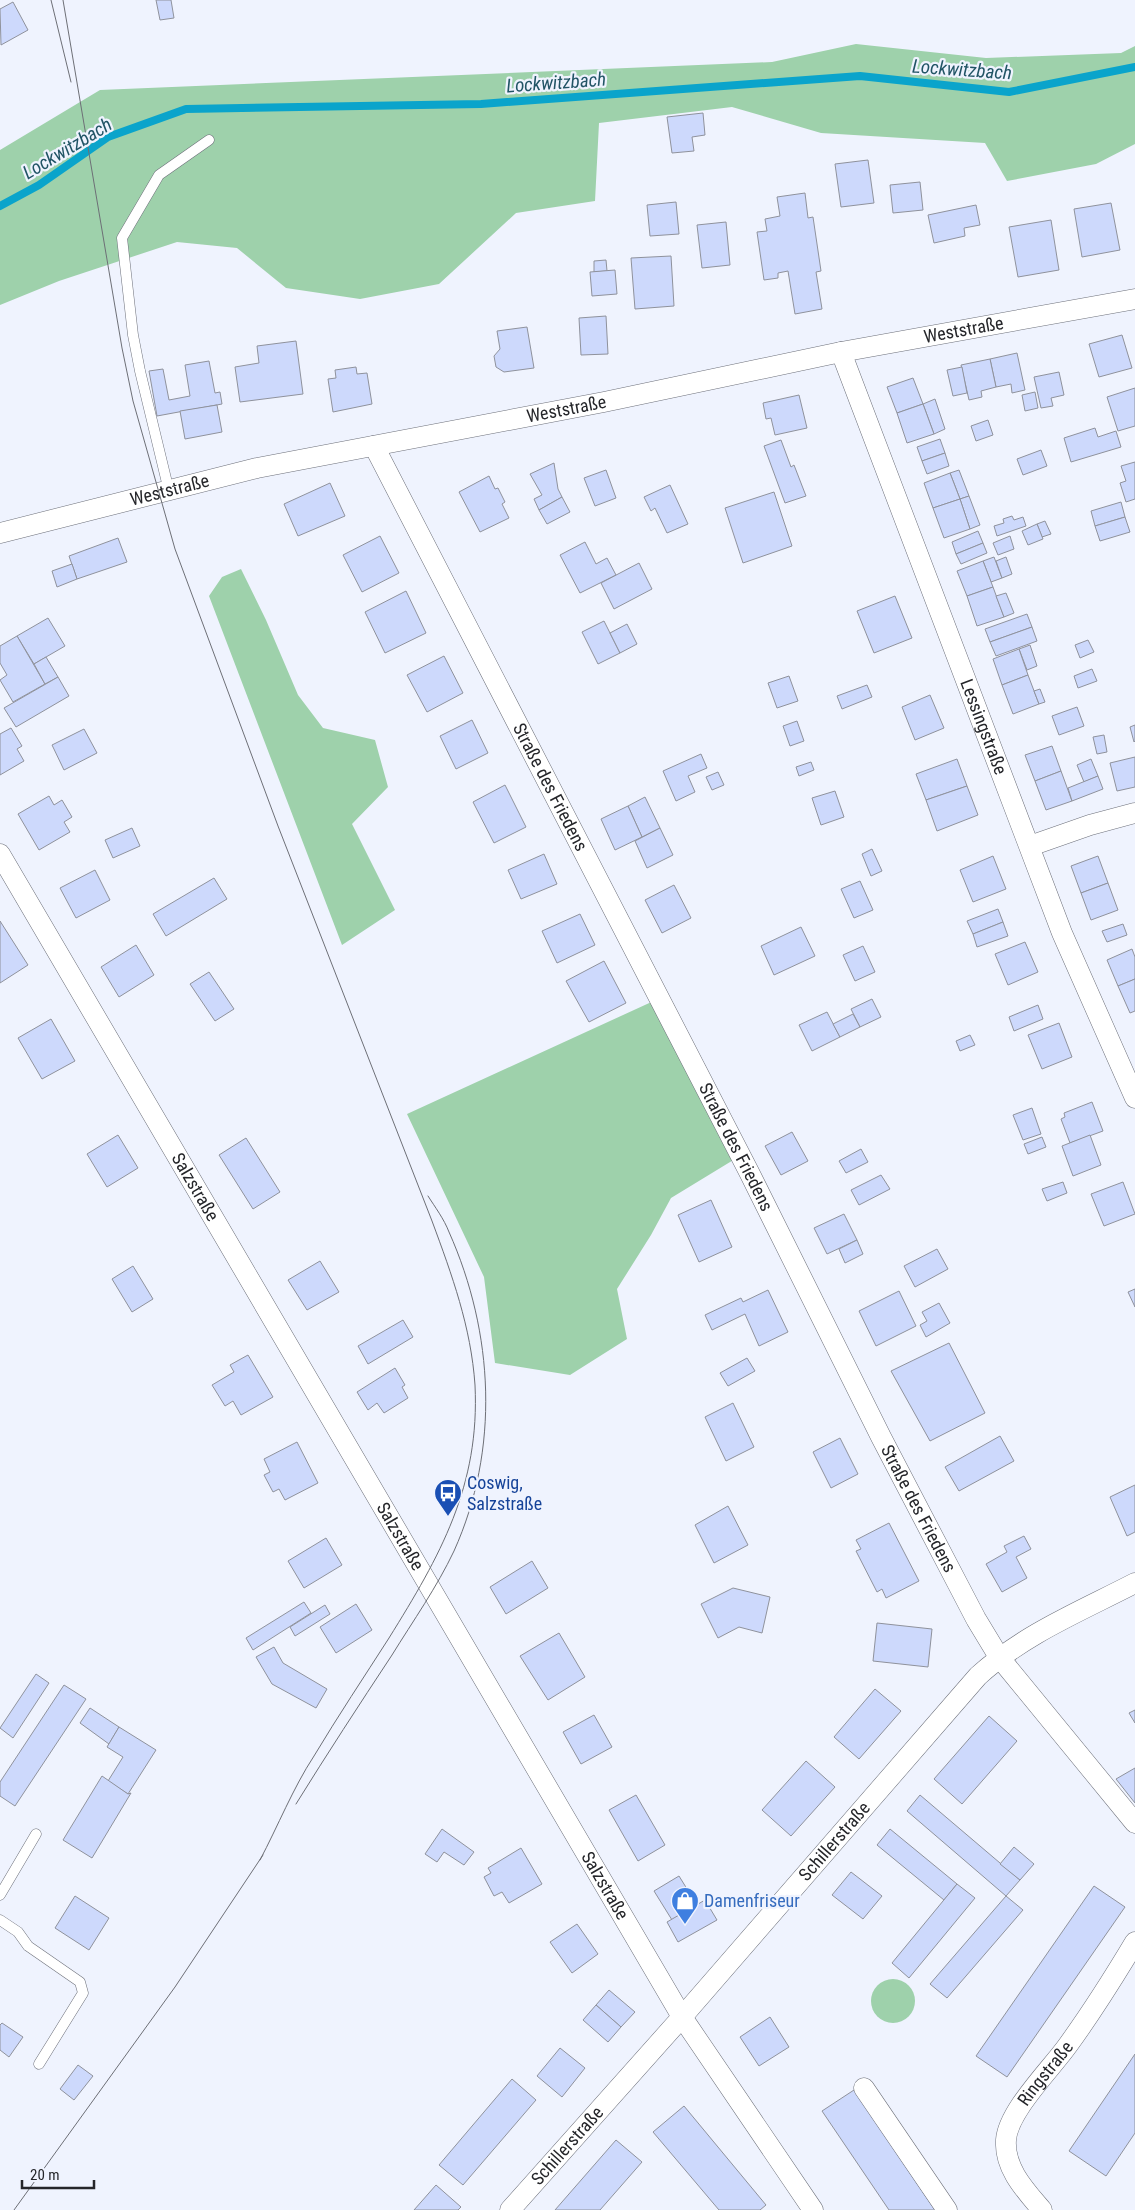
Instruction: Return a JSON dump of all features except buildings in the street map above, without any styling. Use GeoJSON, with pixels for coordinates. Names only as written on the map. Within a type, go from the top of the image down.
{"type":"FeatureCollection","features":[{"type":"Feature","properties":{"kind":"street","name":"Weststraße"},"geometry":{"type":"LineString","coordinates":[[0,533],[257,468],[841,352],[1135,299]]}},
{"type":"Feature","properties":{"kind":"street","name":"Lessingstraße"},"geometry":{"type":"LineString","coordinates":[[841,352],[1062,933],[1135,1098]]}},
{"type":"Feature","properties":{"kind":"street","name":"Straße des Friedens"},"geometry":{"type":"LineString","coordinates":[[374,446],[749,1172],[881,1437],[967,1603],[999,1657],[1135,1824]]}},
{"type":"Feature","properties":{"kind":"street"},"geometry":{"type":"LineString","coordinates":[[1030,846],[1090,825],[1135,813]]}},
{"type":"Feature","properties":{"kind":"street","name":"Salzstraße"},"geometry":{"type":"LineString","coordinates":[[0,854],[682,2017],[813,2210]]}},
{"type":"Feature","properties":{"kind":"street","name":"Schillerstraße"},"geometry":{"type":"LineString","coordinates":[[510,2210],[682,2017],[978,1676],[999,1657],[1028,1638],[1135,1583]]}},
{"type":"Feature","properties":{"kind":"street","name":"Ringstraße"},"geometry":{"type":"LineString","coordinates":[[1042,2210],[1020,2182],[1008,2160],[1006,2140],[1012,2118],[1068,2046],[1135,1942]]}},
{"type":"Feature","properties":{"kind":"street"},"geometry":{"type":"LineString","coordinates":[[864,2088],[947,2210]]}},
{"type":"Feature","properties":{"kind":"lane"},"geometry":{"type":"LineString","coordinates":[[169,490],[133,335],[122,238],[159,175],[208,140]]}},
{"type":"Feature","properties":{"kind":"lane"},"geometry":{"type":"LineString","coordinates":[[0,1895],[36,1834]]}},
{"type":"Feature","properties":{"kind":"lane"},"geometry":{"type":"LineString","coordinates":[[0,1920],[18,1932],[28,1946],[80,1982],[83,1993],[39,2064]]}},
{"type":"Feature","properties":{"kind":"green space"},"geometry":{"type":"Polygon","coordinates":[[[856,44],[986,58],[1121,53],[1135,46],[1135,144],[1096,164],[1007,181],[985,143],[821,133],[732,107],[599,123],[595,201],[516,213],[439,284],[360,299],[286,288],[237,248],[177,242],[59,281],[0,305],[0,150],[100,90],[772,62],[856,44]]]}},
{"type":"Feature","properties":{"kind":"green space"},"geometry":{"type":"Polygon","coordinates":[[[241,569],[266,620],[298,695],[323,728],[375,740],[388,787],[352,824],[395,910],[342,945],[209,596],[222,577],[241,569]]]}},
{"type":"Feature","properties":{"kind":"green space"},"geometry":{"type":"Polygon","coordinates":[[[658,999],[735,1159],[671,1198],[651,1235],[617,1289],[627,1339],[570,1375],[495,1363],[484,1277],[407,1114],[658,999]]]}},
{"type":"Feature","properties":{"kind":"green space"},"geometry":{"type":"Polygon","coordinates":[[[889,1979],[897,1979],[909,1985],[915,2001],[909,2017],[897,2023],[889,2023],[877,2017],[871,2005],[871,1997],[877,1985],[889,1979]]]}},
{"type":"Feature","properties":{"kind":"waterway","name":"Lockwitzbach"},"geometry":{"type":"LineString","coordinates":[[0,206],[39,185],[108,137],[186,109],[481,104],[860,76],[1009,92],[1135,67]]}},
{"type":"Feature","properties":{"kind":"tram line"},"geometry":{"type":"LineString","coordinates":[[51,0],[71,82]]}},
{"type":"Feature","properties":{"kind":"tram line"},"geometry":{"type":"LineString","coordinates":[[63,0],[122,348],[133,401],[175,549],[278,826],[432,1221],[460,1302],[473,1364],[475,1422],[471,1456],[453,1519],[440,1549],[408,1608],[306,1768],[260,1860]]}},
{"type":"Feature","properties":{"kind":"tram line"},"geometry":{"type":"LineString","coordinates":[[296,1804],[440,1578],[454,1551],[469,1512],[479,1472],[484,1432],[486,1391],[482,1350],[475,1310],[464,1271],[449,1232],[428,1196]]}},
{"type":"Feature","properties":{"kind":"tram line"},"geometry":{"type":"LineString","coordinates":[[14,2210],[175,1987],[263,1855]]}},
{"type":"Feature","properties":{"kind":"place","name":"Coswig, Salzstraße"},"geometry":{"type":"Point","coordinates":[448,1517]}},
{"type":"Feature","properties":{"kind":"place","name":"Damenfriseur"},"geometry":{"type":"Point","coordinates":[685,1925]}}]}
